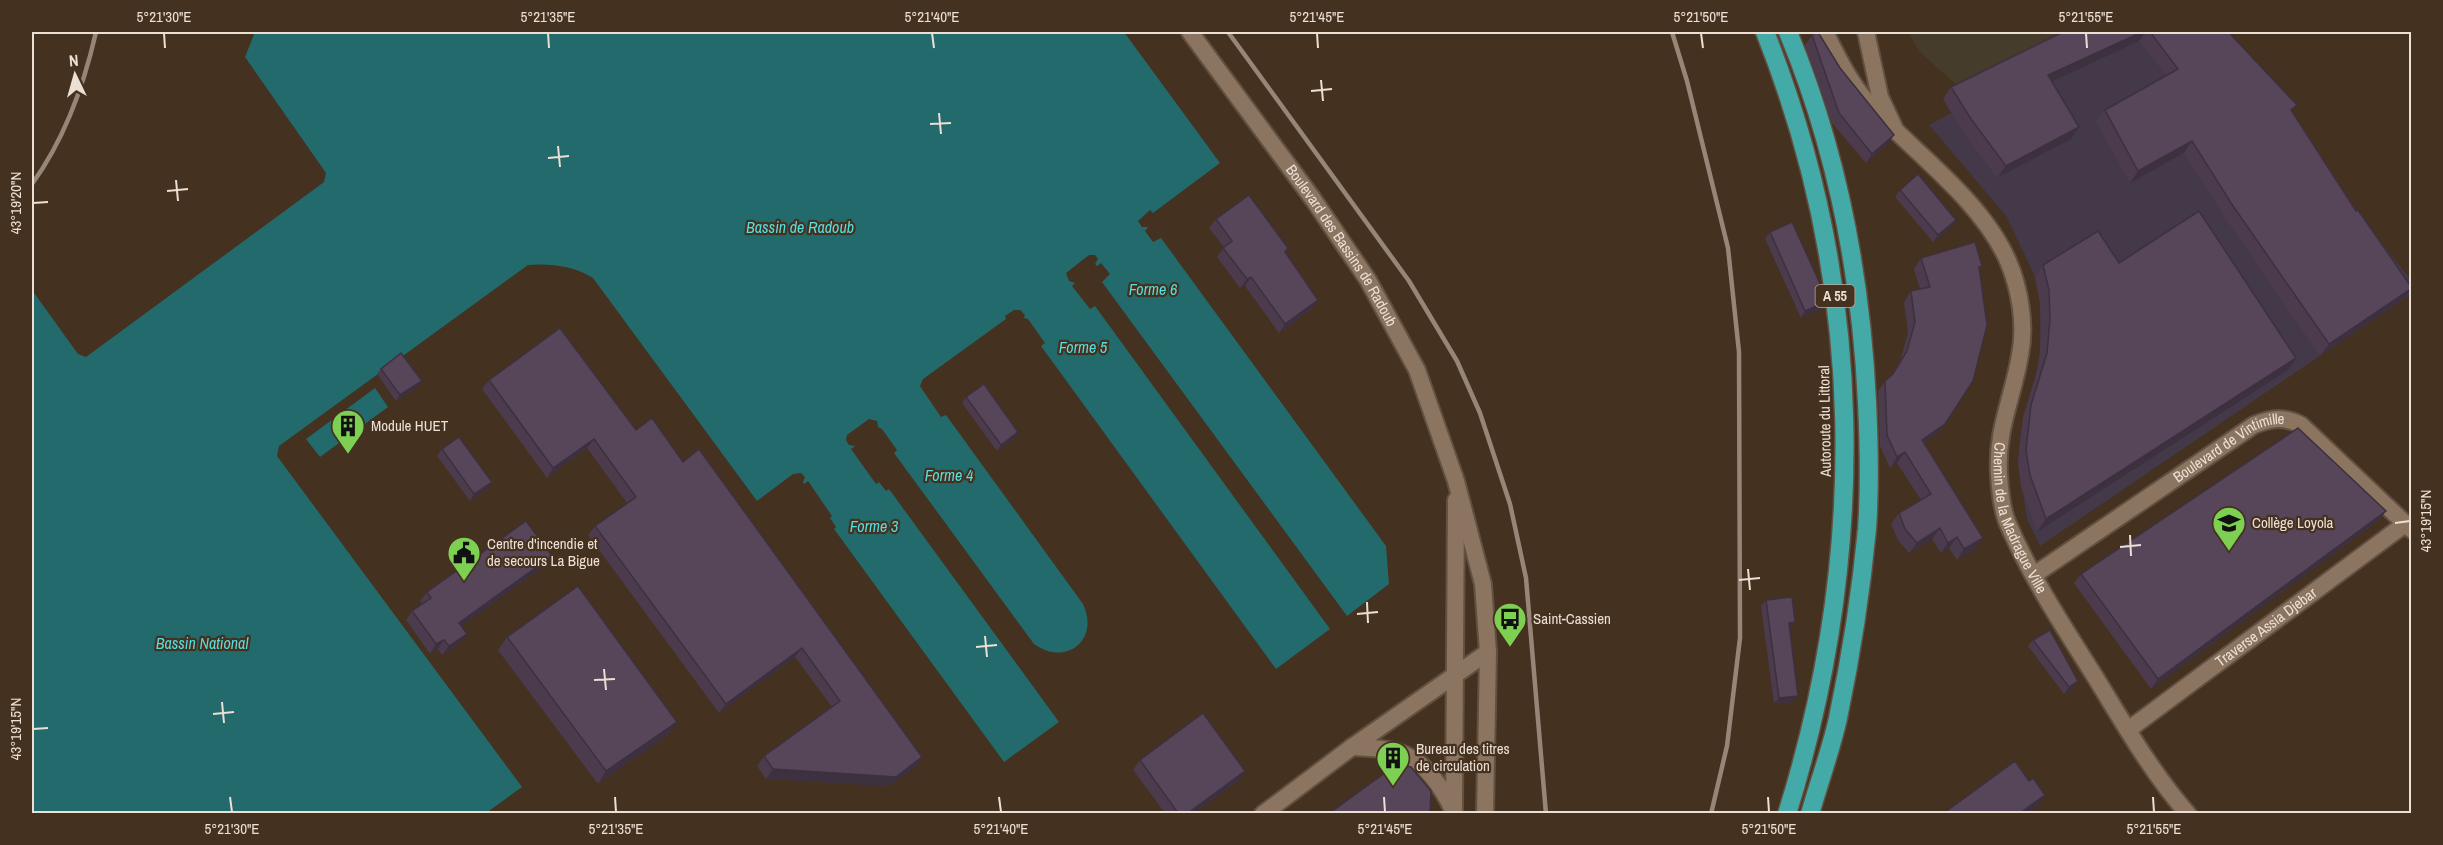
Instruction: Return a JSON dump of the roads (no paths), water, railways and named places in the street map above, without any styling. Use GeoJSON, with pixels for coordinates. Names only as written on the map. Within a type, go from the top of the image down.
{"type":"FeatureCollection","features":[{"type":"Feature","properties":{"kind":"highway","name":"Autoroute du Littoral"},"geometry":{"type":"LineString","coordinates":[[1765,32],[1785,82],[1802,136],[1818,201],[1833,276],[1844,371],[1846,452],[1831,632],[1813,720],[1787,813]]}},
{"type":"Feature","properties":{"kind":"highway","name":"A 55"},"geometry":{"type":"LineString","coordinates":[[1788,32],[1807,75],[1832,160],[1851,250],[1861,316],[1869,454],[1867,528],[1859,591],[1838,718],[1810,813]]}},
{"type":"Feature","properties":{"kind":"street","name":"Boulevard des Bassins de Radoub"},"geometry":{"type":"LineString","coordinates":[[1190,32],[1313,200],[1368,280],[1417,370],[1456,481],[1483,584],[1488,652],[1485,813]]}},
{"type":"Feature","properties":{"kind":"street","name":"Chemin de la Madrague Ville"},"geometry":{"type":"LineString","coordinates":[[1825,32],[1843,67],[1867,101],[1977,213],[1997,240],[2009,262],[2021,307],[2021,353],[2000,435],[1999,476],[2006,522],[2034,575],[2128,730],[2165,788],[2188,813]]}},
{"type":"Feature","properties":{"kind":"street"},"geometry":{"type":"LineString","coordinates":[[1866,32],[1880,97],[1894,127]]}},
{"type":"Feature","properties":{"kind":"street","name":"Boulevard de Vintimille"},"geometry":{"type":"LineString","coordinates":[[2034,575],[2254,425],[2275,417],[2290,419],[2301,425],[2409,527]]}},
{"type":"Feature","properties":{"kind":"street","name":"Boulevard des Bassins de Radoub"},"geometry":{"type":"LineString","coordinates":[[1454,813],[1456,481]]}},
{"type":"Feature","properties":{"kind":"street","name":"Traverse Assia Djebar"},"geometry":{"type":"LineString","coordinates":[[2128,730],[2409,527]]}},
{"type":"Feature","properties":{"kind":"street"},"geometry":{"type":"LineString","coordinates":[[1263,813],[1352,747],[1488,652]]}},
{"type":"Feature","properties":{"kind":"street"},"geometry":{"type":"LineString","coordinates":[[1352,747],[1390,750],[1410,758],[1443,790],[1454,813]]}},
{"type":"Feature","properties":{"kind":"water"},"geometry":{"type":"Polygon","coordinates":[[[255,32],[1124,32],[1220,163],[1153,213],[1150,210],[1138,221],[1142,227],[1148,227],[1145,231],[1153,242],[1161,238],[1386,546],[1389,584],[1347,616],[1102,282],[1110,274],[1101,263],[1097,266],[1095,264],[1098,259],[1095,255],[1089,255],[1066,273],[1069,281],[1075,283],[1072,286],[1090,309],[1095,306],[1330,629],[1276,669],[1041,346],[1045,343],[1028,319],[1024,318],[1025,315],[1020,310],[1014,310],[1005,316],[1006,319],[923,379],[920,386],[941,417],[946,415],[1083,604],[1087,617],[1087,629],[1077,646],[1058,653],[1034,644],[894,453],[897,450],[882,429],[878,427],[877,421],[869,419],[847,435],[846,440],[849,445],[855,446],[851,449],[876,484],[879,482],[886,491],[889,489],[1059,722],[1004,762],[834,529],[836,527],[830,518],[832,516],[808,481],[804,484],[805,477],[801,473],[793,474],[757,501],[593,278],[562,266],[528,265],[279,446],[277,456],[522,787],[486,813],[32,813],[32,290],[78,354],[86,357],[324,182],[326,173],[245,57],[255,32]]]}},
{"type":"Feature","properties":{"kind":"water"},"geometry":{"type":"Polygon","coordinates":[[[375,388],[388,407],[320,457],[306,439],[375,388]]]}},
{"type":"Feature","properties":{"kind":"railway"},"geometry":{"type":"LineString","coordinates":[[32,184],[54,149],[72,111],[96,32]]}},
{"type":"Feature","properties":{"kind":"railway"},"geometry":{"type":"LineString","coordinates":[[1228,32],[1409,281],[1457,361],[1480,413],[1510,504],[1526,578],[1546,814]]}},
{"type":"Feature","properties":{"kind":"railway"},"geometry":{"type":"LineString","coordinates":[[1672,32],[1687,81],[1728,248],[1739,352],[1740,638],[1727,746],[1711,814]]}},
{"type":"Feature","properties":{"kind":"place","name":"Module HUET"},"geometry":{"type":"Point","coordinates":[348,455]}},
{"type":"Feature","properties":{"kind":"place","name":"Collège Loyola"},"geometry":{"type":"Point","coordinates":[2229,552]}},
{"type":"Feature","properties":{"kind":"place","name":"Centre d'incendie et de secours La Bigue"},"geometry":{"type":"Point","coordinates":[464,582]}},
{"type":"Feature","properties":{"kind":"place","name":"Saint-Cassien"},"geometry":{"type":"Point","coordinates":[1510,648]}},
{"type":"Feature","properties":{"kind":"place","name":"Bureau des titres de circulation"},"geometry":{"type":"Point","coordinates":[1393,787]}},
{"type":"Feature","properties":{"kind":"water label","name":"Bassin de Radoub"},"geometry":{"type":"Point","coordinates":[800,227]}},
{"type":"Feature","properties":{"kind":"water label","name":"Forme 6"},"geometry":{"type":"Point","coordinates":[1153,289]}},
{"type":"Feature","properties":{"kind":"water label","name":"Forme 5"},"geometry":{"type":"Point","coordinates":[1083,347]}},
{"type":"Feature","properties":{"kind":"water label","name":"Forme 4"},"geometry":{"type":"Point","coordinates":[949,475]}},
{"type":"Feature","properties":{"kind":"water label","name":"Forme 3"},"geometry":{"type":"Point","coordinates":[874,526]}},
{"type":"Feature","properties":{"kind":"water label","name":"Bassin National"},"geometry":{"type":"Point","coordinates":[202,643]}}]}
